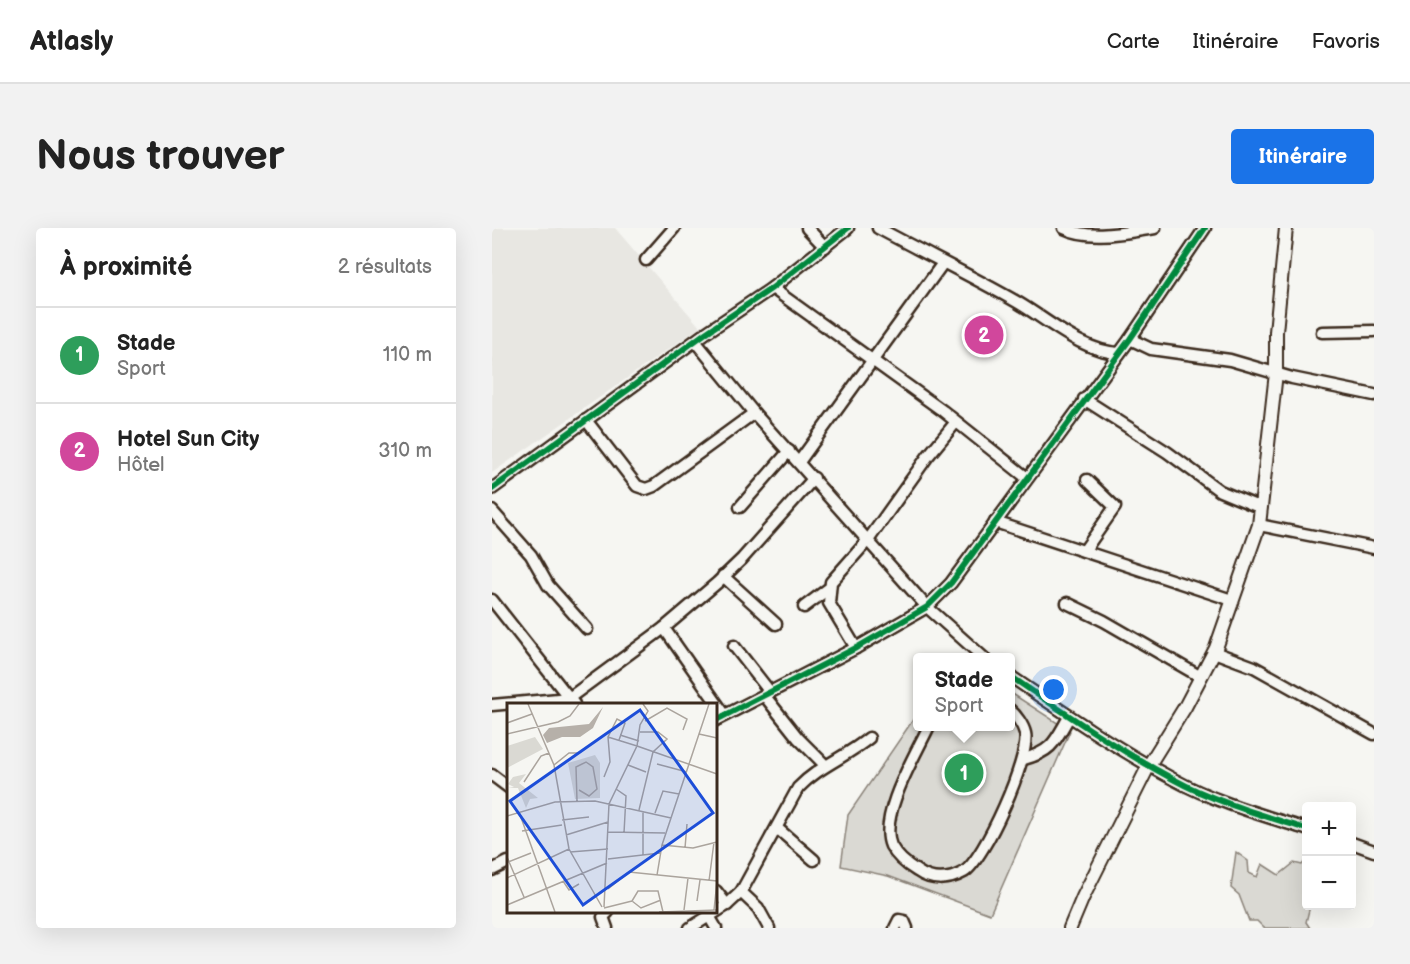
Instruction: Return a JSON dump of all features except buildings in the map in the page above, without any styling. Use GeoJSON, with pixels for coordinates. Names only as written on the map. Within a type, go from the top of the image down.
{"type":"FeatureCollection","features":[{"type":"Feature","properties":{"kind":"main road"},"geometry":{"type":"LineString","coordinates":[[1070,928],[1149,765],[1214,652],[1259,525],[1276,374],[1276,332],[1286,228]]}},
{"type":"Feature","properties":{"kind":"street"},"geometry":{"type":"LineString","coordinates":[[646,260],[674,228]]}},
{"type":"Feature","properties":{"kind":"street"},"geometry":{"type":"LineString","coordinates":[[807,228],[825,247]]}},
{"type":"Feature","properties":{"kind":"street"},"geometry":{"type":"LineString","coordinates":[[492,489],[695,340],[772,288],[848,228]]}},
{"type":"Feature","properties":{"kind":"street"},"geometry":{"type":"LineString","coordinates":[[878,228],[1016,302],[1077,339],[1105,353],[1119,353]]}},
{"type":"Feature","properties":{"kind":"street"},"geometry":{"type":"LineString","coordinates":[[1064,228],[1075,234],[1106,234],[1155,228]]}},
{"type":"Feature","properties":{"kind":"street"},"geometry":{"type":"LineString","coordinates":[[720,717],[856,648],[927,607],[951,583],[1130,339],[1205,228]]}},
{"type":"Feature","properties":{"kind":"street"},"geometry":{"type":"LineString","coordinates":[[799,462],[943,263]]}},
{"type":"Feature","properties":{"kind":"street"},"geometry":{"type":"LineString","coordinates":[[772,288],[956,422],[1027,478]]}},
{"type":"Feature","properties":{"kind":"street"},"geometry":{"type":"LineString","coordinates":[[1322,332],[1374,331]]}},
{"type":"Feature","properties":{"kind":"street"},"geometry":{"type":"LineString","coordinates":[[1130,339],[1151,349],[1230,360],[1276,374],[1374,395]]}},
{"type":"Feature","properties":{"kind":"street"},"geometry":{"type":"LineString","coordinates":[[695,340],[754,413],[927,607],[979,653]]}},
{"type":"Feature","properties":{"kind":"street"},"geometry":{"type":"LineString","coordinates":[[1084,399],[1167,452],[1221,491],[1262,508]]}},
{"type":"Feature","properties":{"kind":"street"},"geometry":{"type":"LineString","coordinates":[[586,420],[637,486],[646,489],[654,486],[754,413]]}},
{"type":"Feature","properties":{"kind":"street"},"geometry":{"type":"LineString","coordinates":[[804,607],[828,589],[834,578],[869,540],[928,456],[956,422]]}},
{"type":"Feature","properties":{"kind":"street"},"geometry":{"type":"LineString","coordinates":[[740,507],[789,451]]}},
{"type":"Feature","properties":{"kind":"street"},"geometry":{"type":"LineString","coordinates":[[532,703],[572,701],[664,628],[723,576],[814,478]]}},
{"type":"Feature","properties":{"kind":"street"},"geometry":{"type":"LineString","coordinates":[[1084,551],[1114,512],[1114,507],[1087,480]]}},
{"type":"Feature","properties":{"kind":"street"},"geometry":{"type":"LineString","coordinates":[[492,511],[531,555],[548,585],[587,629]]}},
{"type":"Feature","properties":{"kind":"street"},"geometry":{"type":"LineString","coordinates":[[995,522],[1232,600]]}},
{"type":"Feature","properties":{"kind":"street"},"geometry":{"type":"LineString","coordinates":[[1259,525],[1374,548]]}},
{"type":"Feature","properties":{"kind":"street"},"geometry":{"type":"LineString","coordinates":[[723,576],[776,624]]}},
{"type":"Feature","properties":{"kind":"street"},"geometry":{"type":"LineString","coordinates":[[828,589],[829,603],[856,648]]}},
{"type":"Feature","properties":{"kind":"street"},"geometry":{"type":"LineString","coordinates":[[492,600],[572,701]]}},
{"type":"Feature","properties":{"kind":"street"},"geometry":{"type":"LineString","coordinates":[[1067,603],[1104,621],[1201,677]]}},
{"type":"Feature","properties":{"kind":"street"},"geometry":{"type":"LineString","coordinates":[[664,628],[711,703]]}},
{"type":"Feature","properties":{"kind":"street"},"geometry":{"type":"LineString","coordinates":[[734,646],[798,738],[825,765]]}},
{"type":"Feature","properties":{"kind":"street"},"geometry":{"type":"LineString","coordinates":[[1214,652],[1254,667],[1374,734]]}},
{"type":"Feature","properties":{"kind":"street"},"geometry":{"type":"LineString","coordinates":[[1015,679],[1069,717],[1175,780],[1249,811],[1302,828]]}},
{"type":"Feature","properties":{"kind":"street"},"geometry":{"type":"LineString","coordinates":[[492,705],[507,704]]}},
{"type":"Feature","properties":{"kind":"street"},"geometry":{"type":"LineString","coordinates":[[927,731],[888,821],[891,845],[904,863],[926,877],[944,879],[965,872],[978,858],[1024,759],[1025,734],[1015,717]]}},
{"type":"Feature","properties":{"kind":"street"},"geometry":{"type":"LineString","coordinates":[[1024,759],[1045,753],[1069,717]]}},
{"type":"Feature","properties":{"kind":"street"},"geometry":{"type":"LineString","coordinates":[[717,911],[728,905],[741,892],[778,829],[798,788],[825,765],[855,750],[869,738]]}},
{"type":"Feature","properties":{"kind":"street"},"geometry":{"type":"LineString","coordinates":[[492,775],[507,787]]}},
{"type":"Feature","properties":{"kind":"street"},"geometry":{"type":"LineString","coordinates":[[778,829],[814,860]]}},
{"type":"Feature","properties":{"kind":"street"},"geometry":{"type":"LineString","coordinates":[[1356,844],[1373,849]]}},
{"type":"Feature","properties":{"kind":"street"},"geometry":{"type":"LineString","coordinates":[[492,860],[507,862]]}},
{"type":"Feature","properties":{"kind":"street"},"geometry":{"type":"LineString","coordinates":[[492,870],[507,862]]}},
{"type":"Feature","properties":{"kind":"street"},"geometry":{"type":"LineString","coordinates":[[717,892],[728,905]]}},
{"type":"Feature","properties":{"kind":"street"},"geometry":{"type":"LineString","coordinates":[[741,892],[758,908],[769,928]]}},
{"type":"Feature","properties":{"kind":"street"},"geometry":{"type":"LineString","coordinates":[[607,913],[603,917],[607,928]]}},
{"type":"Feature","properties":{"kind":"street"},"geometry":{"type":"LineString","coordinates":[[690,928],[714,913]]}},
{"type":"Feature","properties":{"kind":"street"},"geometry":{"type":"LineString","coordinates":[[709,916],[716,928]]}},
{"type":"Feature","properties":{"kind":"street"},"geometry":{"type":"LineString","coordinates":[[895,928],[899,920],[904,921],[907,928]]}},
{"type":"Feature","properties":{"kind":"shaded area"},"geometry":{"type":"Polygon","coordinates":[[[492,228],[615,228],[700,327],[492,473],[492,228]]]}},
{"type":"Feature","properties":{"kind":"shaded area"},"geometry":{"type":"Polygon","coordinates":[[[1015,696],[1070,731],[990,914],[888,876],[841,866],[848,815],[913,720],[913,731],[1015,731],[1015,696]]]}},
{"type":"Feature","properties":{"kind":"shaded area"},"geometry":{"type":"Polygon","coordinates":[[[1236,852],[1248,861],[1249,873],[1257,877],[1262,864],[1279,875],[1294,863],[1302,865],[1302,910],[1309,910],[1306,922],[1310,928],[1264,928],[1257,921],[1249,921],[1239,895],[1231,888],[1236,852]]]}},
{"type":"Feature","properties":{"kind":"cycle path"},"geometry":{"type":"LineString","coordinates":[[492,489],[707,332],[772,288],[848,228]]}},
{"type":"Feature","properties":{"kind":"cycle path"},"geometry":{"type":"LineString","coordinates":[[717,719],[856,648],[927,607],[951,583],[1130,339],[1205,228]]}},
{"type":"Feature","properties":{"kind":"cycle path"},"geometry":{"type":"LineString","coordinates":[[1015,679],[1111,743],[1173,779],[1222,801],[1302,828]]}},
{"type":"Feature","properties":{"kind":"place","name":"Hotel Sun City"},"geometry":{"type":"Point","coordinates":[984,335]}},
{"type":"Feature","properties":{"kind":"place","name":"Stade"},"geometry":{"type":"Point","coordinates":[964,773]}}]}
